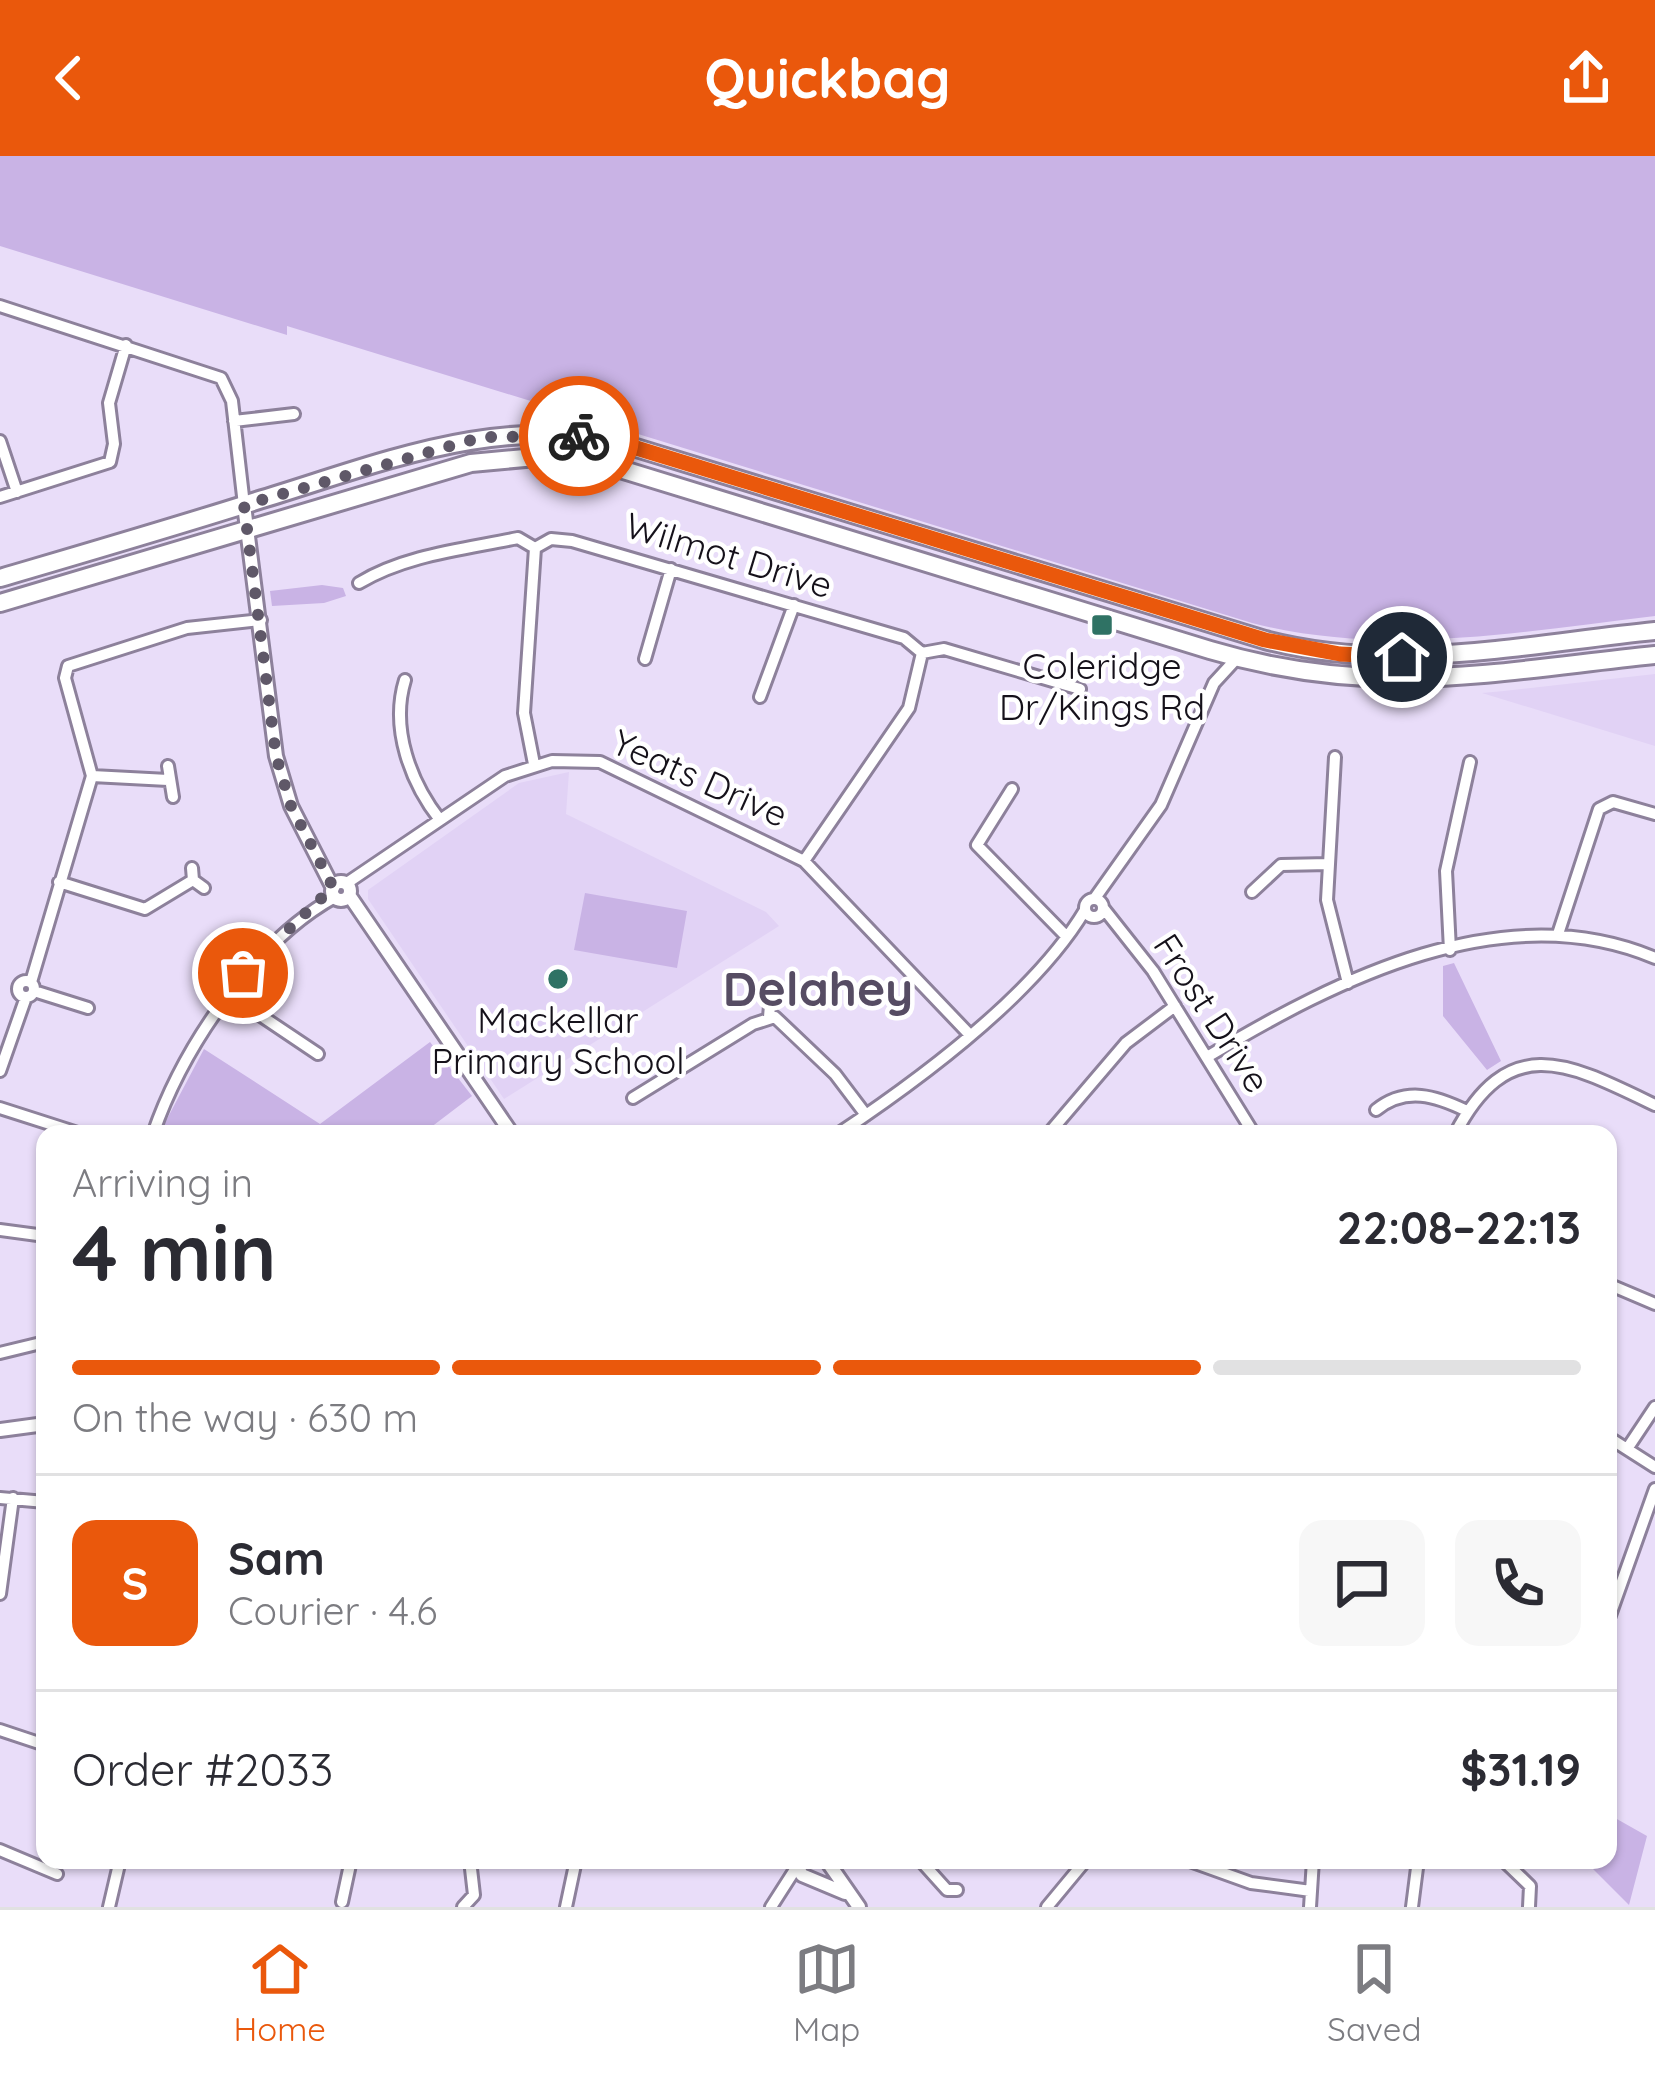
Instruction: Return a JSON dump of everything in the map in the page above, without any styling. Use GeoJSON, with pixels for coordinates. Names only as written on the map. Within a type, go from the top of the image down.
{"type":"FeatureCollection","features":[{"type":"Feature","properties":{"kind":"main road"},"geometry":{"type":"LineString","coordinates":[[0,578],[463,441],[556,434],[633,447],[1281,644],[1354,655],[1430,656],[1655,631]]}},
{"type":"Feature","properties":{"kind":"main road"},"geometry":{"type":"LineString","coordinates":[[0,603],[471,463],[567,458],[617,468],[1237,658],[1309,674],[1415,681],[1655,656]]}},
{"type":"Feature","properties":{"kind":"street"},"geometry":{"type":"LineString","coordinates":[[0,306],[221,378],[230,390],[279,769],[291,806],[320,862],[506,1125]]}},
{"type":"Feature","properties":{"kind":"street"},"geometry":{"type":"LineString","coordinates":[[0,497],[110,462],[114,444],[110,403],[126,345]]}},
{"type":"Feature","properties":{"kind":"street"},"geometry":{"type":"LineString","coordinates":[[234,421],[294,414]]}},
{"type":"Feature","properties":{"kind":"street"},"geometry":{"type":"LineString","coordinates":[[0,441],[17,492]]}},
{"type":"Feature","properties":{"kind":"street","name":"Wilmot Drive"},"geometry":{"type":"LineString","coordinates":[[359,583],[381,570],[518,538],[535,548],[551,539],[572,541],[910,640],[922,653],[944,649],[1080,689]]}},
{"type":"Feature","properties":{"kind":"street"},"geometry":{"type":"LineString","coordinates":[[534,764],[524,713],[535,548]]}},
{"type":"Feature","properties":{"kind":"street"},"geometry":{"type":"LineString","coordinates":[[645,659],[670,569]]}},
{"type":"Feature","properties":{"kind":"street"},"geometry":{"type":"LineString","coordinates":[[760,697],[794,605]]}},
{"type":"Feature","properties":{"kind":"street"},"geometry":{"type":"LineString","coordinates":[[0,1071],[92,776],[65,670],[76,661],[187,628],[261,620]]}},
{"type":"Feature","properties":{"kind":"street"},"geometry":{"type":"LineString","coordinates":[[1210,650],[1214,683]]}},
{"type":"Feature","properties":{"kind":"street"},"geometry":{"type":"LineString","coordinates":[[804,861],[909,708],[922,653]]}},
{"type":"Feature","properties":{"kind":"street"},"geometry":{"type":"LineString","coordinates":[[851,1125],[969,1034],[1096,909],[1173,782],[1214,683],[1237,658]]}},
{"type":"Feature","properties":{"kind":"street"},"geometry":{"type":"LineString","coordinates":[[405,680],[399,699],[412,784],[440,820]]}},
{"type":"Feature","properties":{"kind":"street"},"geometry":{"type":"LineString","coordinates":[[1335,758],[1330,924],[1348,983]]}},
{"type":"Feature","properties":{"kind":"street","name":"Yeats Drive"},"geometry":{"type":"LineString","coordinates":[[157,1125],[170,1093],[266,946],[505,776],[534,764],[573,759],[622,769],[804,861],[969,1034]]}},
{"type":"Feature","properties":{"kind":"street"},"geometry":{"type":"LineString","coordinates":[[1450,950],[1446,871],[1470,762]]}},
{"type":"Feature","properties":{"kind":"street"},"geometry":{"type":"LineString","coordinates":[[92,776],[142,783],[168,773],[173,796]]}},
{"type":"Feature","properties":{"kind":"street"},"geometry":{"type":"LineString","coordinates":[[1012,789],[978,839],[979,851],[1070,932]]}},
{"type":"Feature","properties":{"kind":"street"},"geometry":{"type":"LineString","coordinates":[[1558,934],[1596,813],[1613,802],[1655,814]]}},
{"type":"Feature","properties":{"kind":"street"},"geometry":{"type":"LineString","coordinates":[[1252,892],[1281,865],[1329,864]]}},
{"type":"Feature","properties":{"kind":"street"},"geometry":{"type":"LineString","coordinates":[[59,882],[151,909],[196,879]]}},
{"type":"Feature","properties":{"kind":"street","name":"Frost Drive"},"geometry":{"type":"LineString","coordinates":[[1096,909],[1117,926],[1175,1006],[1249,1125]]}},
{"type":"Feature","properties":{"kind":"street"},"geometry":{"type":"LineString","coordinates":[[1208,1057],[1269,1018],[1348,983],[1507,936],[1558,934],[1605,940],[1655,958]]}},
{"type":"Feature","properties":{"kind":"street"},"geometry":{"type":"LineString","coordinates":[[25,988],[90,1009]]}},
{"type":"Feature","properties":{"kind":"street"},"geometry":{"type":"LineString","coordinates":[[769,1017],[771,994]]}},
{"type":"Feature","properties":{"kind":"street"},"geometry":{"type":"LineString","coordinates":[[230,995],[318,1054]]}},
{"type":"Feature","properties":{"kind":"street"},"geometry":{"type":"LineString","coordinates":[[1056,1125],[1126,1043],[1175,1006]]}},
{"type":"Feature","properties":{"kind":"street"},"geometry":{"type":"LineString","coordinates":[[769,1017],[787,1024],[866,1115]]}},
{"type":"Feature","properties":{"kind":"street"},"geometry":{"type":"LineString","coordinates":[[633,1097],[769,1017]]}},
{"type":"Feature","properties":{"kind":"street"},"geometry":{"type":"LineString","coordinates":[[1460,1125],[1502,1075],[1537,1064],[1580,1069],[1655,1105]]}},
{"type":"Feature","properties":{"kind":"street"},"geometry":{"type":"LineString","coordinates":[[1376,1110],[1388,1101],[1422,1094],[1467,1111]]}},
{"type":"Feature","properties":{"kind":"street"},"geometry":{"type":"LineString","coordinates":[[0,1108],[53,1125]]}},
{"type":"Feature","properties":{"kind":"street"},"geometry":{"type":"LineString","coordinates":[[0,1229],[36,1235]]}},
{"type":"Feature","properties":{"kind":"street"},"geometry":{"type":"LineString","coordinates":[[1617,1288],[1655,1304]]}},
{"type":"Feature","properties":{"kind":"street"},"geometry":{"type":"LineString","coordinates":[[0,1353],[36,1344]]}},
{"type":"Feature","properties":{"kind":"street"},"geometry":{"type":"LineString","coordinates":[[1627,1449],[1655,1407]]}},
{"type":"Feature","properties":{"kind":"street"},"geometry":{"type":"LineString","coordinates":[[0,1430],[36,1426]]}},
{"type":"Feature","properties":{"kind":"street"},"geometry":{"type":"LineString","coordinates":[[17,1430],[36,1436]]}},
{"type":"Feature","properties":{"kind":"street"},"geometry":{"type":"LineString","coordinates":[[1617,1443],[1655,1467]]}},
{"type":"Feature","properties":{"kind":"street"},"geometry":{"type":"LineString","coordinates":[[1617,1596],[1655,1489]]}},
{"type":"Feature","properties":{"kind":"street"},"geometry":{"type":"LineString","coordinates":[[0,1594],[6,1498],[36,1501]]}},
{"type":"Feature","properties":{"kind":"street"},"geometry":{"type":"LineString","coordinates":[[0,1730],[36,1742]]}},
{"type":"Feature","properties":{"kind":"street"},"geometry":{"type":"LineString","coordinates":[[0,1850],[36,1865]]}},
{"type":"Feature","properties":{"kind":"street"},"geometry":{"type":"LineString","coordinates":[[45,1869],[57,1874]]}},
{"type":"Feature","properties":{"kind":"street"},"geometry":{"type":"LineString","coordinates":[[109,1907],[118,1869]]}},
{"type":"Feature","properties":{"kind":"street"},"geometry":{"type":"LineString","coordinates":[[342,1902],[349,1869]]}},
{"type":"Feature","properties":{"kind":"street"},"geometry":{"type":"LineString","coordinates":[[471,1869],[474,1895],[487,1907]]}},
{"type":"Feature","properties":{"kind":"street"},"geometry":{"type":"LineString","coordinates":[[566,1907],[574,1869]]}},
{"type":"Feature","properties":{"kind":"street"},"geometry":{"type":"LineString","coordinates":[[771,1907],[798,1869]]}},
{"type":"Feature","properties":{"kind":"street"},"geometry":{"type":"LineString","coordinates":[[801,1869],[845,1892]]}},
{"type":"Feature","properties":{"kind":"street"},"geometry":{"type":"LineString","coordinates":[[831,1869],[859,1907]]}},
{"type":"Feature","properties":{"kind":"street"},"geometry":{"type":"LineString","coordinates":[[932,1869],[947,1890],[957,1890]]}},
{"type":"Feature","properties":{"kind":"street"},"geometry":{"type":"LineString","coordinates":[[1047,1907],[1079,1869]]}},
{"type":"Feature","properties":{"kind":"street"},"geometry":{"type":"LineString","coordinates":[[1212,1869],[1251,1883],[1311,1891]]}},
{"type":"Feature","properties":{"kind":"street"},"geometry":{"type":"LineString","coordinates":[[1310,1907],[1312,1869]]}},
{"type":"Feature","properties":{"kind":"street"},"geometry":{"type":"LineString","coordinates":[[1412,1907],[1417,1869]]}},
{"type":"Feature","properties":{"kind":"street"},"geometry":{"type":"LineString","coordinates":[[1512,1869],[1530,1886],[1529,1907]]}},
{"type":"Feature","properties":{"kind":"street"},"geometry":{"type":"LineString","coordinates":[[463,1907],[474,1895]]}},
{"type":"Feature","properties":{"kind":"shaded area"},"geometry":{"type":"Polygon","coordinates":[[[0,156],[1655,156],[1655,616],[1403,640],[1302,633],[1252,623],[287,326],[287,335],[0,246],[0,156]]]}},
{"type":"Feature","properties":{"kind":"shaded area"},"geometry":{"type":"Polygon","coordinates":[[[322,585],[343,588],[346,596],[324,603],[272,606],[270,591],[322,585]]]}},
{"type":"Feature","properties":{"kind":"shaded area"},"geometry":{"type":"Polygon","coordinates":[[[1655,674],[1655,746],[1482,693],[1504,691],[1655,674]]]}},
{"type":"Feature","properties":{"kind":"shaded area","name":"Mackellar Primary School"},"geometry":{"type":"Polygon","coordinates":[[[569,772],[566,814],[766,912],[779,926],[504,1099],[368,899],[368,890],[519,783],[569,772]]]}},
{"type":"Feature","properties":{"kind":"shaded area"},"geometry":{"type":"Polygon","coordinates":[[[585,893],[687,911],[677,968],[574,950],[585,893]]]}},
{"type":"Feature","properties":{"kind":"shaded area"},"geometry":{"type":"Polygon","coordinates":[[[1454,963],[1501,1061],[1487,1070],[1443,1016],[1443,966],[1454,963]]]}},
{"type":"Feature","properties":{"kind":"shaded area"},"geometry":{"type":"Polygon","coordinates":[[[430,1042],[472,1096],[434,1125],[164,1125],[204,1049],[320,1124],[430,1042]]]}},
{"type":"Feature","properties":{"kind":"shaded area"},"geometry":{"type":"Polygon","coordinates":[[[1617,1819],[1647,1836],[1629,1905],[1593,1869],[1617,1869],[1617,1819]]]}},
{"type":"Feature","properties":{"kind":"way so far"},"geometry":{"type":"LineString","coordinates":[[243,973],[266,946],[318,907],[333,887],[291,806],[276,756],[244,505],[482,437],[514,433],[579,436]]}},
{"type":"Feature","properties":{"kind":"place","name":"Coleridge Dr/Kings Rd"},"geometry":{"type":"Point","coordinates":[1102,625]}},
{"type":"Feature","properties":{"kind":"place","name":"Mackellar Primary School"},"geometry":{"type":"Point","coordinates":[558,979]}},
{"type":"Feature","properties":{"kind":"district","name":"Delahey"},"geometry":{"type":"Point","coordinates":[818,989]}},
{"type":"Feature","properties":{"kind":"route"},"geometry":{"type":"LineString","coordinates":[[579,436],[633,447],[1265,640],[1340,654],[1402,657]]}}]}
